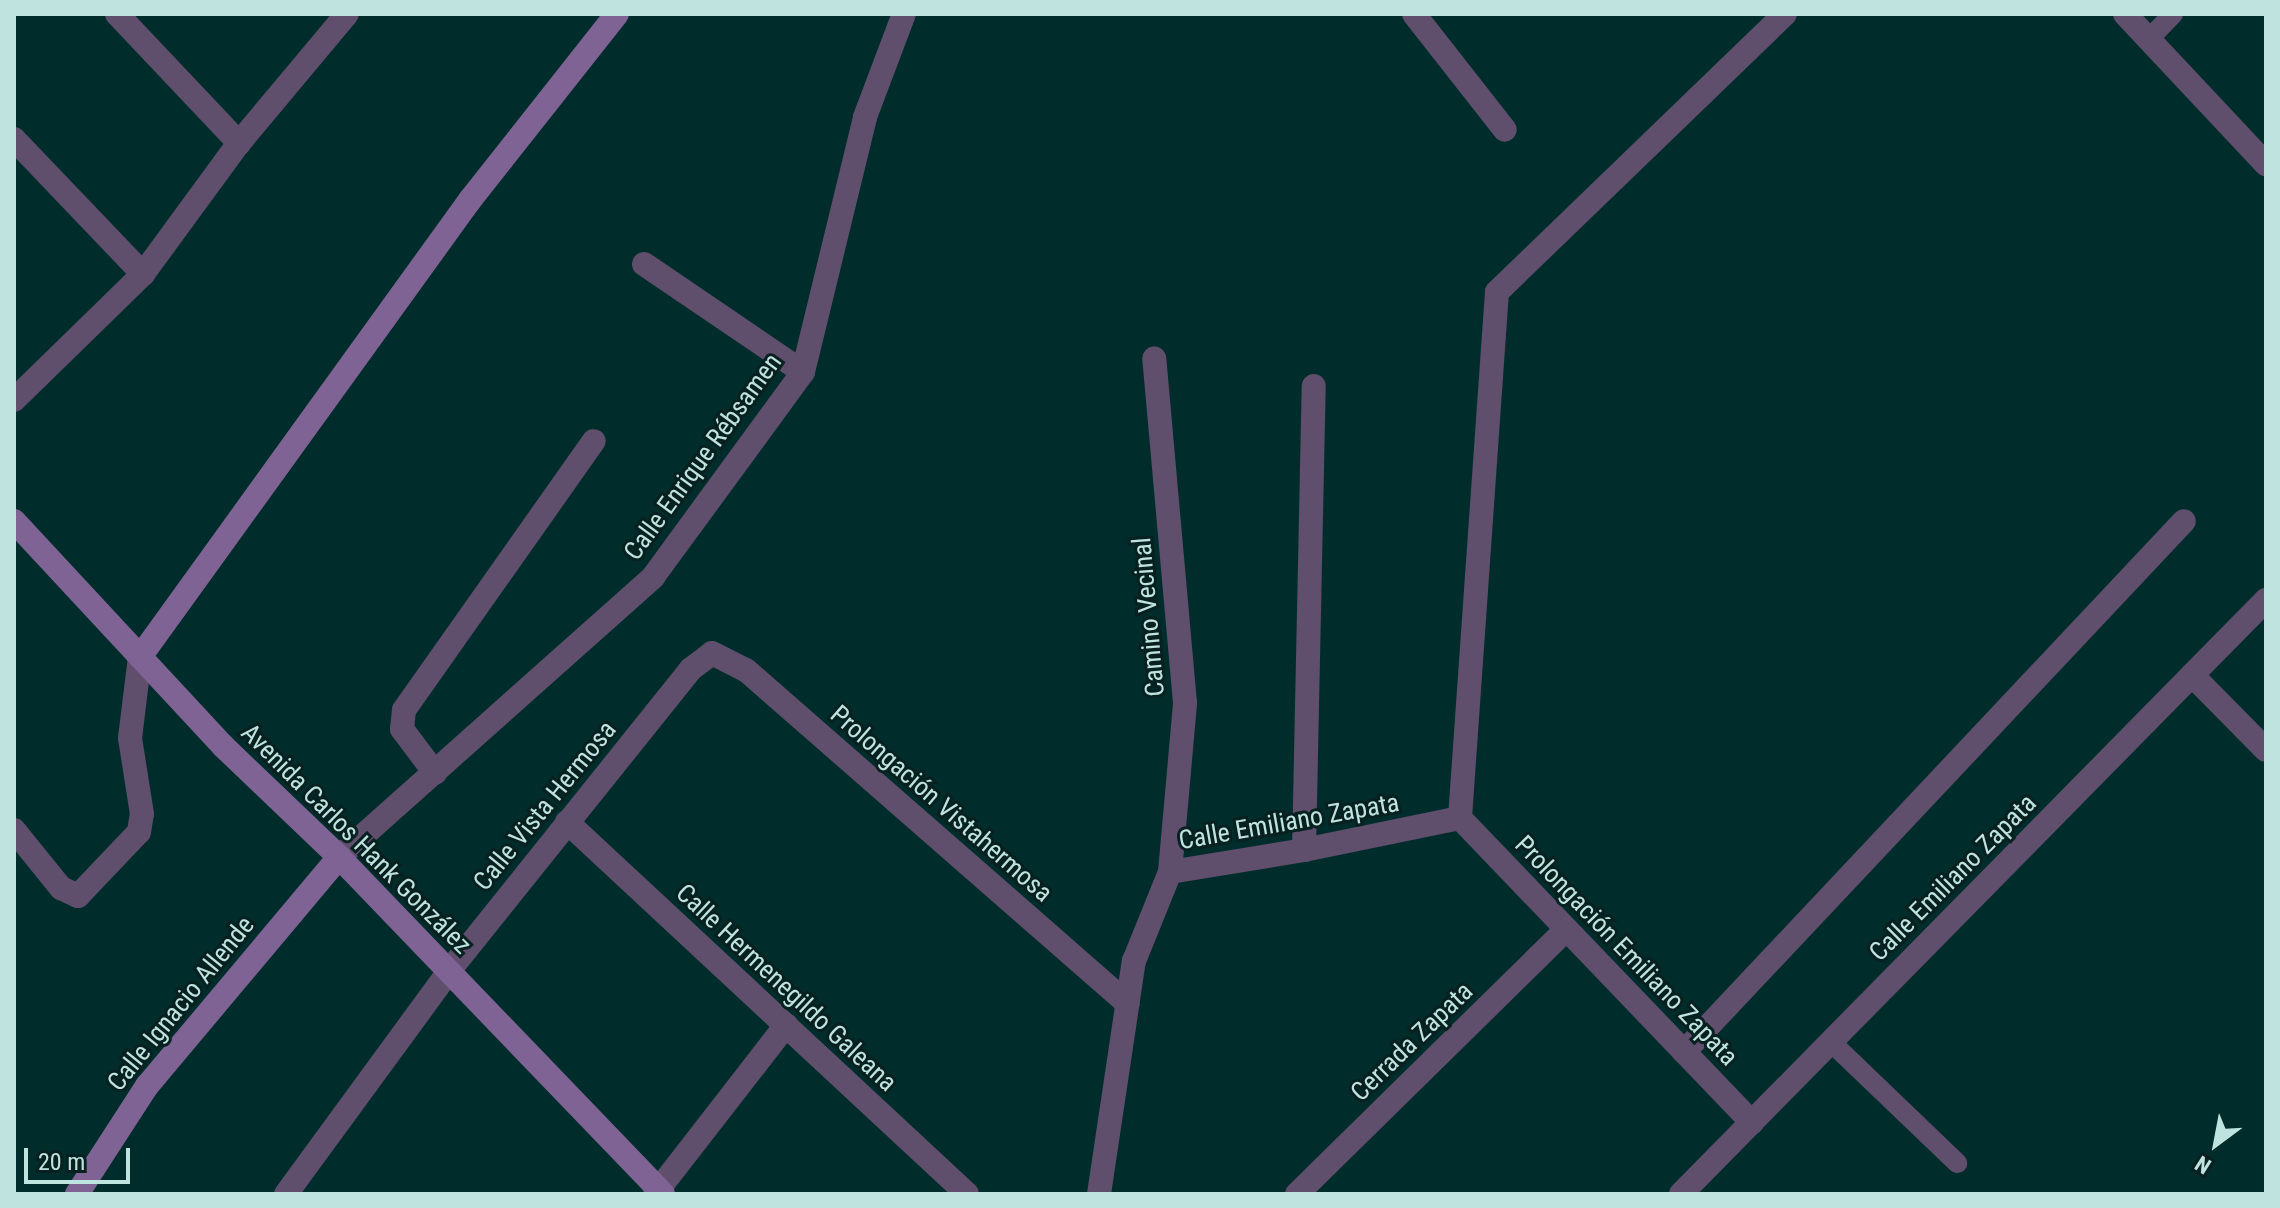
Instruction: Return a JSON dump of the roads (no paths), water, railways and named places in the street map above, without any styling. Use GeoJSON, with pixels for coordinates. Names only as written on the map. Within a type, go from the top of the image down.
{"type":"FeatureCollection","features":[{"type":"Feature","properties":{"kind":"main road"},"geometry":{"type":"LineString","coordinates":[[140,657],[470,200],[617,14]]}},
{"type":"Feature","properties":{"kind":"main road","name":"Avenida Carlos Hank González"},"geometry":{"type":"LineString","coordinates":[[14,521],[223,746],[339,857],[659,1192]]}},
{"type":"Feature","properties":{"kind":"main road","name":"Calle Ignacio Allende"},"geometry":{"type":"LineString","coordinates":[[77,1194],[147,1086],[339,857]]}},
{"type":"Feature","properties":{"kind":"street"},"geometry":{"type":"LineString","coordinates":[[117,14],[239,143]]}},
{"type":"Feature","properties":{"kind":"street","name":"Calle Enrique Rébsamen"},"geometry":{"type":"LineString","coordinates":[[339,857],[653,577],[803,372],[865,117],[904,14]]}},
{"type":"Feature","properties":{"kind":"street"},"geometry":{"type":"LineString","coordinates":[[1414,14],[1505,130]]}},
{"type":"Feature","properties":{"kind":"street"},"geometry":{"type":"LineString","coordinates":[[1460,818],[1497,292],[1785,14]]}},
{"type":"Feature","properties":{"kind":"street"},"geometry":{"type":"LineString","coordinates":[[2125,14],[2266,164]]}},
{"type":"Feature","properties":{"kind":"street"},"geometry":{"type":"LineString","coordinates":[[14,400],[143,274],[239,143],[345,15]]}},
{"type":"Feature","properties":{"kind":"street"},"geometry":{"type":"LineString","coordinates":[[14,139],[143,274]]}},
{"type":"Feature","properties":{"kind":"street"},"geometry":{"type":"LineString","coordinates":[[644,264],[803,372]]}},
{"type":"Feature","properties":{"kind":"street","name":"Camino Vecinal"},"geometry":{"type":"LineString","coordinates":[[1154,358],[1185,703],[1170,872]]}},
{"type":"Feature","properties":{"kind":"street"},"geometry":{"type":"LineString","coordinates":[[1304,850],[1314,386]]}},
{"type":"Feature","properties":{"kind":"street"},"geometry":{"type":"LineString","coordinates":[[435,773],[402,729],[404,710],[594,441]]}},
{"type":"Feature","properties":{"kind":"street"},"geometry":{"type":"LineString","coordinates":[[1684,1052],[2184,521]]}},
{"type":"Feature","properties":{"kind":"street","name":"Calle Emiliano Zapata"},"geometry":{"type":"LineString","coordinates":[[1681,1194],[2266,600]]}},
{"type":"Feature","properties":{"kind":"street","name":"Calle Vista Hermosa"},"geometry":{"type":"LineString","coordinates":[[286,1194],[449,971],[691,669],[712,653]]}},
{"type":"Feature","properties":{"kind":"street","name":"Prolongación Vistahermosa"},"geometry":{"type":"LineString","coordinates":[[712,653],[746,670],[1128,1004]]}},
{"type":"Feature","properties":{"kind":"street"},"geometry":{"type":"LineString","coordinates":[[14,830],[61,888],[78,896],[139,832],[142,814],[130,738],[140,657]]}},
{"type":"Feature","properties":{"kind":"street"},"geometry":{"type":"LineString","coordinates":[[2192,675],[2266,750]]}},
{"type":"Feature","properties":{"kind":"street","name":"Calle Emiliano Zapata"},"geometry":{"type":"LineString","coordinates":[[1099,1194],[1134,961],[1170,872],[1304,850],[1460,818]]}},
{"type":"Feature","properties":{"kind":"street","name":"Prolongación Emiliano Zapata"},"geometry":{"type":"LineString","coordinates":[[1460,818],[1752,1122]]}},
{"type":"Feature","properties":{"kind":"street","name":"Calle Hermenegildo Galeana"},"geometry":{"type":"LineString","coordinates":[[567,822],[967,1194]]}},
{"type":"Feature","properties":{"kind":"street","name":"Cerrada Zapata"},"geometry":{"type":"LineString","coordinates":[[1297,1194],[1566,930]]}},
{"type":"Feature","properties":{"kind":"street"},"geometry":{"type":"LineString","coordinates":[[659,1192],[786,1025]]}},
{"type":"Feature","properties":{"kind":"lane"},"geometry":{"type":"LineString","coordinates":[[2148,40],[2173,14]]}},
{"type":"Feature","properties":{"kind":"lane"},"geometry":{"type":"LineString","coordinates":[[1831,1042],[1957,1163]]}}]}
